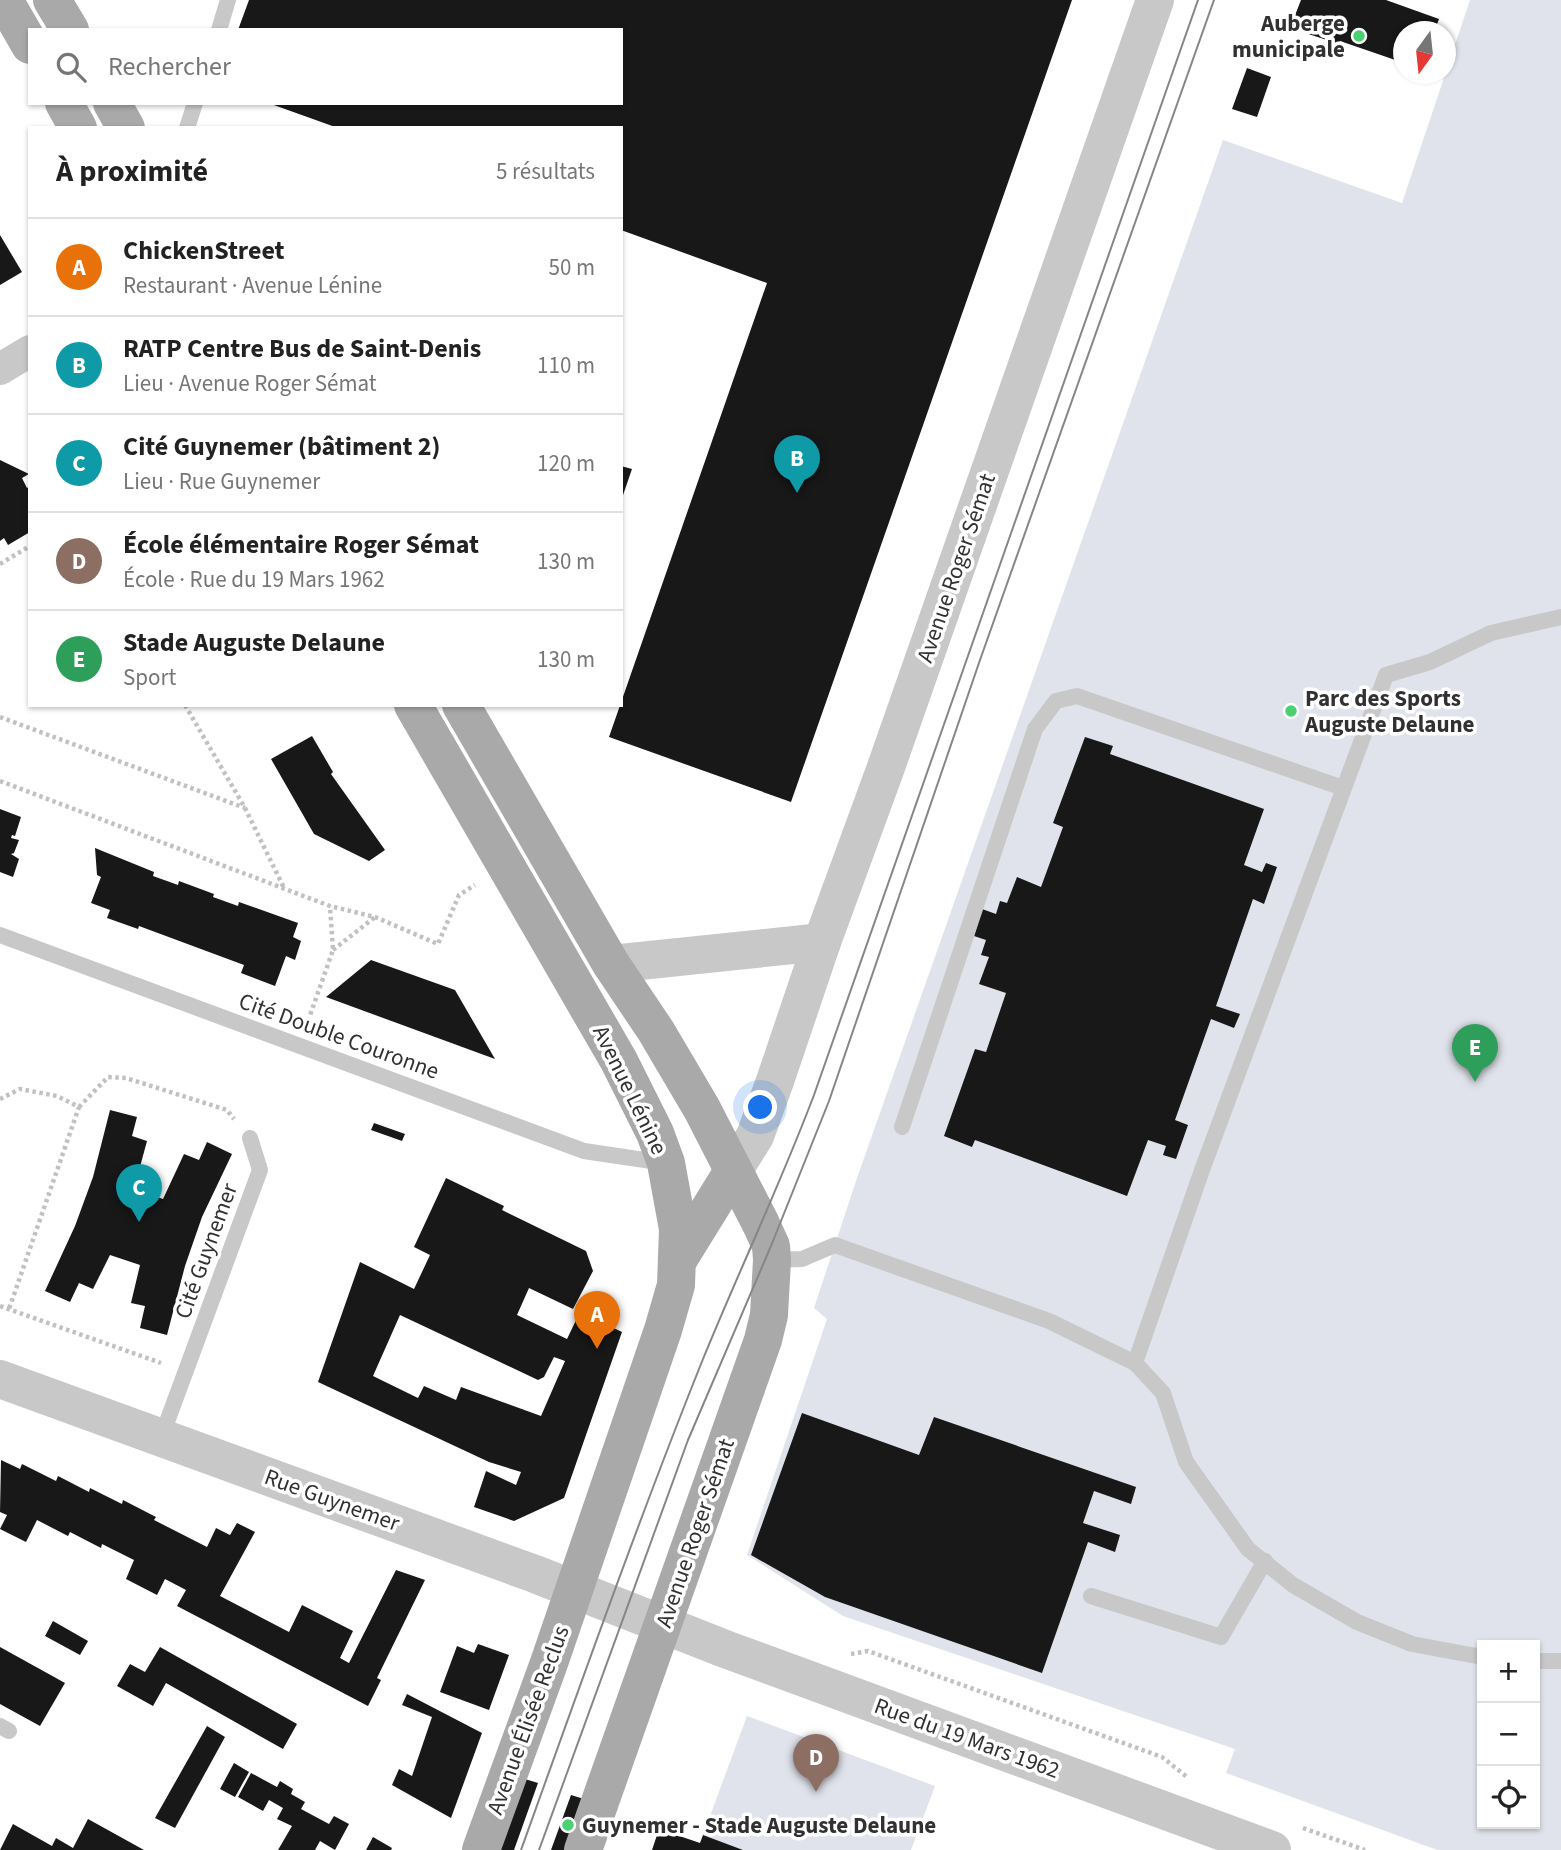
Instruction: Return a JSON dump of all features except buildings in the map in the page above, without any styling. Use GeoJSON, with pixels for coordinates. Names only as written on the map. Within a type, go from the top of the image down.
{"type":"FeatureCollection","features":[{"type":"Feature","properties":{"kind":"main road"},"geometry":{"type":"LineString","coordinates":[[4,0],[28,42]]}},
{"type":"Feature","properties":{"kind":"main road"},"geometry":{"type":"LineString","coordinates":[[52,0],[68,28]]}},
{"type":"Feature","properties":{"kind":"main road"},"geometry":{"type":"LineString","coordinates":[[65,105],[77,126]]}},
{"type":"Feature","properties":{"kind":"main road"},"geometry":{"type":"LineString","coordinates":[[113,105],[125,126]]}},
{"type":"Feature","properties":{"kind":"main road","name":"Avenue Lénine"},"geometry":{"type":"LineString","coordinates":[[414,707],[619,1061],[656,1133],[666,1163],[678,1229],[677,1285],[574,1589]]}},
{"type":"Feature","properties":{"kind":"main road","name":"Avenue Lénine"},"geometry":{"type":"LineString","coordinates":[[462,707],[611,964],[656,1031],[702,1109],[733,1171]]}},
{"type":"Feature","properties":{"kind":"main road"},"geometry":{"type":"LineString","coordinates":[[678,1260],[733,1171]]}},
{"type":"Feature","properties":{"kind":"main road","name":"Avenue Roger Sémat"},"geometry":{"type":"LineString","coordinates":[[583,1850],[763,1340],[769,1315],[771,1246],[733,1171]]}},
{"type":"Feature","properties":{"kind":"main road","name":"Avenue Élisée Reclus"},"geometry":{"type":"LineString","coordinates":[[481,1850],[574,1589]]}},
{"type":"Feature","properties":{"kind":"street","name":"Avenue Roger Sémat"},"geometry":{"type":"LineString","coordinates":[[733,1171],[755,1136],[780,1067],[821,942],[885,770],[1155,0]]}},
{"type":"Feature","properties":{"kind":"street"},"geometry":{"type":"LineString","coordinates":[[0,369],[28,352]]}},
{"type":"Feature","properties":{"kind":"street"},"geometry":{"type":"LineString","coordinates":[[611,964],[821,942]]}},
{"type":"Feature","properties":{"kind":"street","name":"Avenue Roger Sémat"},"geometry":{"type":"LineString","coordinates":[[755,1136],[755,1212]]}},
{"type":"Feature","properties":{"kind":"street","name":"Rue Guynemer"},"geometry":{"type":"LineString","coordinates":[[0,1379],[574,1589],[662,1625]]}},
{"type":"Feature","properties":{"kind":"street","name":"Rue du 19 Mars 1962"},"geometry":{"type":"LineString","coordinates":[[662,1625],[1272,1850]]}},
{"type":"Feature","properties":{"kind":"lane"},"geometry":{"type":"LineString","coordinates":[[220,28],[228,0]]}},
{"type":"Feature","properties":{"kind":"lane"},"geometry":{"type":"LineString","coordinates":[[188,126],[194,105]]}},
{"type":"Feature","properties":{"kind":"lane"},"geometry":{"type":"LineString","coordinates":[[1135,1363],[1207,1157],[1386,675],[1430,662],[1491,633],[1561,617]]}},
{"type":"Feature","properties":{"kind":"lane"},"geometry":{"type":"LineString","coordinates":[[902,1127],[1035,729],[1056,701],[1077,696],[1343,788]]}},
{"type":"Feature","properties":{"kind":"lane","name":"Cité Double Couronne"},"geometry":{"type":"LineString","coordinates":[[0,935],[584,1151],[666,1163]]}},
{"type":"Feature","properties":{"kind":"lane","name":"Cité Guynemer"},"geometry":{"type":"LineString","coordinates":[[161,1437],[260,1170],[250,1138]]}},
{"type":"Feature","properties":{"kind":"lane"},"geometry":{"type":"LineString","coordinates":[[772,1260],[802,1259],[835,1245],[1049,1321],[1135,1363],[1163,1393],[1186,1462],[1248,1549],[1293,1585],[1357,1622],[1412,1644],[1477,1656]]}},
{"type":"Feature","properties":{"kind":"lane"},"geometry":{"type":"LineString","coordinates":[[1091,1596],[1221,1637],[1265,1561]]}},
{"type":"Feature","properties":{"kind":"lane"},"geometry":{"type":"LineString","coordinates":[[1540,1661],[1561,1661]]}},
{"type":"Feature","properties":{"kind":"path"},"geometry":{"type":"LineString","coordinates":[[0,564],[28,547]]}},
{"type":"Feature","properties":{"kind":"path"},"geometry":{"type":"LineString","coordinates":[[186,707],[245,808],[284,888]]}},
{"type":"Feature","properties":{"kind":"path"},"geometry":{"type":"LineString","coordinates":[[0,717],[245,808]]}},
{"type":"Feature","properties":{"kind":"path"},"geometry":{"type":"LineString","coordinates":[[0,781],[330,906],[375,917],[438,944],[459,895],[506,866]]}},
{"type":"Feature","properties":{"kind":"path"},"geometry":{"type":"LineString","coordinates":[[299,1045],[333,950],[330,906]]}},
{"type":"Feature","properties":{"kind":"path"},"geometry":{"type":"LineString","coordinates":[[333,950],[375,917]]}},
{"type":"Feature","properties":{"kind":"path"},"geometry":{"type":"LineString","coordinates":[[9,1309],[79,1107],[108,1077],[126,1078],[227,1110],[250,1138]]}},
{"type":"Feature","properties":{"kind":"path"},"geometry":{"type":"LineString","coordinates":[[0,1099],[20,1088],[57,1096],[79,1107]]}},
{"type":"Feature","properties":{"kind":"path"},"geometry":{"type":"LineString","coordinates":[[0,1306],[185,1372]]}},
{"type":"Feature","properties":{"kind":"shaded area","name":"Parc des Sports Auguste Delaune"},"geometry":{"type":"Polygon","coordinates":[[[1470,0],[1561,0],[1561,1850],[1438,1850],[1429,1847],[1226,1773],[1235,1749],[843,1616],[747,1555],[827,1319],[814,1308],[857,1178],[1223,140],[1402,203],[1442,84],[1456,84],[1456,42],[1470,0]]]}},
{"type":"Feature","properties":{"kind":"shaded area"},"geometry":{"type":"Polygon","coordinates":[[[747,1716],[935,1786],[911,1850],[743,1850],[703,1835],[747,1716]]]}},
{"type":"Feature","properties":{"kind":"tram line"},"geometry":{"type":"LineString","coordinates":[[521,1850],[679,1420],[814,1095],[1198,0]]}},
{"type":"Feature","properties":{"kind":"tram line"},"geometry":{"type":"LineString","coordinates":[[539,1850],[688,1440],[771,1246],[829,1101],[980,660],[1214,0]]}},
{"type":"Feature","properties":{"kind":"place","name":"Auberge municipale"},"geometry":{"type":"Point","coordinates":[1359,36]}},
{"type":"Feature","properties":{"kind":"place","name":"RATP Centre Bus de Saint-Denis"},"geometry":{"type":"Point","coordinates":[797,493]}},
{"type":"Feature","properties":{"kind":"place","name":"Parc des Sports Auguste Delaune"},"geometry":{"type":"Point","coordinates":[1291,711]}},
{"type":"Feature","properties":{"kind":"place","name":"Stade Auguste Delaune"},"geometry":{"type":"Point","coordinates":[1475,1082]}},
{"type":"Feature","properties":{"kind":"place","name":"Cité Guynemer (bâtiment 2)"},"geometry":{"type":"Point","coordinates":[139,1222]}},
{"type":"Feature","properties":{"kind":"place","name":"ChickenStreet"},"geometry":{"type":"Point","coordinates":[597,1349]}},
{"type":"Feature","properties":{"kind":"place","name":"École élémentaire Roger Sémat"},"geometry":{"type":"Point","coordinates":[816,1792]}},
{"type":"Feature","properties":{"kind":"place","name":"Guynemer - Stade Auguste Delaune"},"geometry":{"type":"Point","coordinates":[568,1825]}}]}
